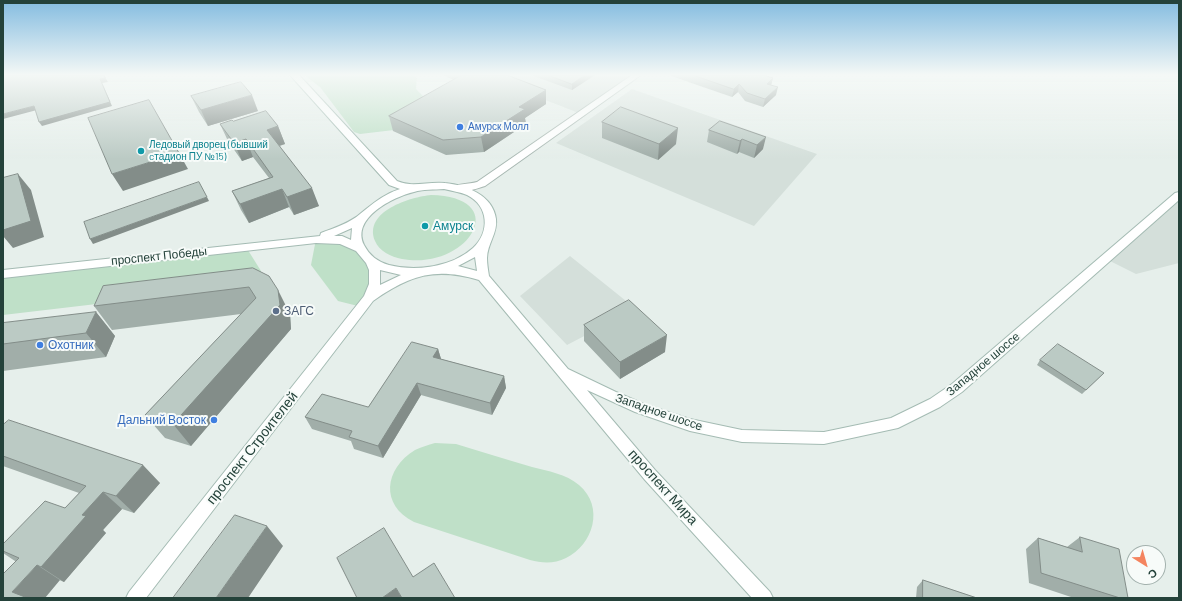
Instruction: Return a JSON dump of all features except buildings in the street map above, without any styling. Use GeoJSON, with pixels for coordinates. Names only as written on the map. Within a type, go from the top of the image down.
{"type":"FeatureCollection","features":[{"type":"Feature","properties":{"kind":"street"},"geometry":{"type":"LineString","coordinates":[[320,103],[393,183],[408,188],[444,186],[469,192],[481,199],[487,205],[492,219],[481,258],[483,277],[457,270],[403,271],[391,269],[371,261]]}},
{"type":"Feature","properties":{"kind":"street"},"geometry":{"type":"LineString","coordinates":[[455,188],[467,188],[481,184],[597,103]]}},
{"type":"Feature","properties":{"kind":"street"},"geometry":{"type":"LineString","coordinates":[[316,239],[339,231],[363,217],[393,191],[393,183]]}},
{"type":"Feature","properties":{"kind":"street"},"geometry":{"type":"LineString","coordinates":[[481,184],[479,192],[481,199]]}},
{"type":"Feature","properties":{"kind":"street"},"geometry":{"type":"LineString","coordinates":[[387,197],[421,187]]}},
{"type":"Feature","properties":{"kind":"street","name":"Западное шоссе"},"geometry":{"type":"LineString","coordinates":[[565,373],[611,396],[640,408],[690,425],[742,436],[824,438],[893,424],[935,403],[957,388],[1179,195]]}},
{"type":"Feature","properties":{"kind":"street"},"geometry":{"type":"LineString","coordinates":[[359,248],[356,240],[357,232],[363,217]]}},
{"type":"Feature","properties":{"kind":"street"},"geometry":{"type":"LineString","coordinates":[[369,298],[395,281],[449,265],[466,257],[476,250],[488,235]]}},
{"type":"Feature","properties":{"kind":"street"},"geometry":{"type":"LineString","coordinates":[[316,239],[342,240],[359,248],[371,261],[376,273],[376,279],[369,298]]}},
{"type":"Feature","properties":{"kind":"street","name":"проспект Победы"},"geometry":{"type":"LineString","coordinates":[[3,274],[316,239]]}},
{"type":"Feature","properties":{"kind":"street","name":"проспект Мира"},"geometry":{"type":"LineString","coordinates":[[483,277],[650,475],[764,598]]}},
{"type":"Feature","properties":{"kind":"street","name":"проспект Строителей"},"geometry":{"type":"LineString","coordinates":[[135,598],[369,298]]}},
{"type":"Feature","properties":{"kind":"shaded area"},"geometry":{"type":"Polygon","coordinates":[[[553,103],[597,103],[581,114],[553,103]]]}},
{"type":"Feature","properties":{"kind":"shaded area"},"geometry":{"type":"Polygon","coordinates":[[[612,103],[672,103],[817,154],[754,226],[556,143],[612,103]]]}},
{"type":"Feature","properties":{"kind":"shaded area"},"geometry":{"type":"Polygon","coordinates":[[[1179,195],[1179,263],[1136,274],[1106,259],[1179,195]]]}},
{"type":"Feature","properties":{"kind":"shaded area"},"geometry":{"type":"Polygon","coordinates":[[[570,256],[636,309],[567,345],[520,296],[570,256]]]}},
{"type":"Feature","properties":{"kind":"green space"},"geometry":{"type":"Polygon","coordinates":[[[332,103],[431,104],[394,130],[360,134],[354,132],[332,103]]]}},
{"type":"Feature","properties":{"kind":"green space"},"geometry":{"type":"Polygon","coordinates":[[[431,195],[456,199],[471,208],[476,219],[472,232],[462,245],[446,254],[426,260],[398,258],[379,248],[375,241],[373,230],[376,221],[382,214],[401,203],[422,196],[431,195]]]}},
{"type":"Feature","properties":{"kind":"green space"},"geometry":{"type":"Polygon","coordinates":[[[316,239],[349,242],[375,273],[362,307],[338,301],[311,265],[316,239]]]}},
{"type":"Feature","properties":{"kind":"green space"},"geometry":{"type":"Polygon","coordinates":[[[246,247],[261,271],[258,285],[3,315],[3,274],[246,247]]]}},
{"type":"Feature","properties":{"kind":"green space"},"geometry":{"type":"Polygon","coordinates":[[[435,443],[456,444],[557,473],[574,481],[587,494],[592,504],[592,525],[589,535],[575,552],[566,558],[552,562],[539,562],[414,522],[403,515],[395,506],[391,497],[390,487],[392,477],[397,467],[415,450],[435,443]]]}},
{"type":"Feature","properties":{"kind":"place","name":"Амурск Молл"},"geometry":{"type":"Point","coordinates":[460,127]}},
{"type":"Feature","properties":{"kind":"place","name":"Ледовый дворец (бывший cтадион ПУ №15)"},"geometry":{"type":"Point","coordinates":[141,151]}},
{"type":"Feature","properties":{"kind":"place","name":"Амурск"},"geometry":{"type":"Point","coordinates":[425,226]}},
{"type":"Feature","properties":{"kind":"place","name":"ЗАГС"},"geometry":{"type":"Point","coordinates":[276,311]}},
{"type":"Feature","properties":{"kind":"place","name":"Охотник"},"geometry":{"type":"Point","coordinates":[40,345]}},
{"type":"Feature","properties":{"kind":"place","name":"Дальний Восток"},"geometry":{"type":"Point","coordinates":[214,420]}}]}
